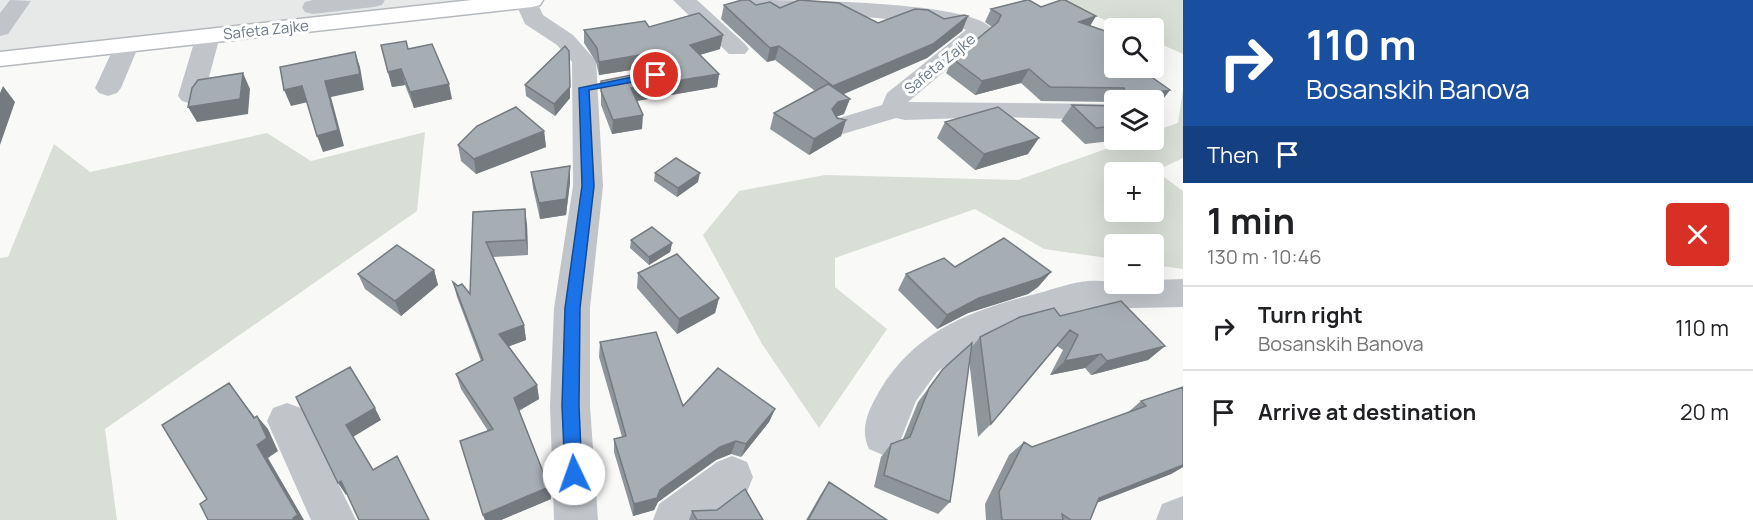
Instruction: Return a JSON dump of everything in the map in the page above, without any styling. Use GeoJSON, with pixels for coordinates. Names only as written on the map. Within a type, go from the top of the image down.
{"type":"FeatureCollection","features":[{"type":"Feature","properties":{"kind":"main road","name":"Safeta Zajke"},"geometry":{"type":"LineString","coordinates":[[0,59],[532,0]]}},
{"type":"Feature","properties":{"kind":"street"},"geometry":{"type":"LineString","coordinates":[[313,7],[374,0]]}},
{"type":"Feature","properties":{"kind":"street"},"geometry":{"type":"LineString","coordinates":[[525,0],[533,19],[566,40],[584,61],[594,86],[588,186],[572,308],[571,395],[576,520]]}},
{"type":"Feature","properties":{"kind":"street"},"geometry":{"type":"LineString","coordinates":[[684,0],[737,50]]}},
{"type":"Feature","properties":{"kind":"street","name":"Safeta Zajke"},"geometry":{"type":"LineString","coordinates":[[753,0],[955,18],[978,25],[981,29],[961,48],[896,99],[894,104],[897,109],[905,112],[994,109],[1104,112]]}},
{"type":"Feature","properties":{"kind":"street"},"geometry":{"type":"LineString","coordinates":[[0,29],[20,1]]}},
{"type":"Feature","properties":{"kind":"street"},"geometry":{"type":"LineString","coordinates":[[191,96],[208,36]]}},
{"type":"Feature","properties":{"kind":"street"},"geometry":{"type":"LineString","coordinates":[[108,88],[126,45]]}},
{"type":"Feature","properties":{"kind":"street"},"geometry":{"type":"LineString","coordinates":[[843,126],[897,109]]}},
{"type":"Feature","properties":{"kind":"street"},"geometry":{"type":"LineString","coordinates":[[883,436],[889,412],[902,389],[924,360],[955,338],[998,318],[1085,295],[1183,293]]}},
{"type":"Feature","properties":{"kind":"street"},"geometry":{"type":"LineString","coordinates":[[287,421],[334,520]]}},
{"type":"Feature","properties":{"kind":"street"},"geometry":{"type":"LineString","coordinates":[[675,520],[732,477]]}},
{"type":"Feature","properties":{"kind":"street"},"geometry":{"type":"LineString","coordinates":[[1178,520],[1183,518]]}},
{"type":"Feature","properties":{"kind":"shaded area"},"geometry":{"type":"Polygon","coordinates":[[[0,0],[532,0],[0,57],[0,0]]]}},
{"type":"Feature","properties":{"kind":"shaded area"},"geometry":{"type":"Polygon","coordinates":[[[1057,0],[1183,0],[1183,54],[1164,45],[1164,18],[1104,20],[1057,0]]]}},
{"type":"Feature","properties":{"kind":"shaded area"},"geometry":{"type":"Polygon","coordinates":[[[1183,90],[1183,158],[1164,167],[1164,162],[1104,162],[1104,222],[1164,222],[1164,177],[1183,191],[1183,269],[1164,266],[1164,234],[1104,234],[1104,258],[1044,249],[975,209],[835,258],[835,287],[887,329],[819,428],[762,344],[703,235],[739,191],[825,175],[1018,180],[1104,150],[1164,150],[1164,128],[1178,123],[1183,90]]]}},
{"type":"Feature","properties":{"kind":"shaded area"},"geometry":{"type":"Polygon","coordinates":[[[425,132],[417,211],[105,429],[117,520],[0,520],[0,258],[8,257],[54,144],[90,172],[267,133],[311,161],[425,132]]]}},
{"type":"Feature","properties":{"kind":"building"},"geometry":{"type":"Polygon","coordinates":[[[749,0],[756,5],[770,2],[780,8],[799,0],[839,3],[878,23],[915,9],[928,10],[944,19],[968,16],[933,44],[833,86],[779,46],[770,48],[724,5],[749,0]]]}},
{"type":"Feature","properties":{"kind":"building"},"geometry":{"type":"Polygon","coordinates":[[[1027,0],[1041,7],[1065,0],[1096,16],[1079,22],[1104,31],[1104,78],[1153,78],[1170,90],[1050,87],[1029,69],[982,81],[953,59],[998,22],[1001,15],[991,9],[1027,0]]]}},
{"type":"Feature","properties":{"kind":"building"},"geometry":{"type":"Polygon","coordinates":[[[699,13],[723,35],[690,45],[719,74],[631,88],[643,115],[613,120],[601,91],[601,81],[667,68],[671,60],[667,54],[657,52],[599,62],[597,48],[584,30],[645,21],[649,27],[699,13]]]}},
{"type":"Feature","properties":{"kind":"building"},"geometry":{"type":"Polygon","coordinates":[[[406,41],[408,49],[432,44],[449,84],[410,92],[401,69],[388,72],[381,45],[406,41]]]}},
{"type":"Feature","properties":{"kind":"building"},"geometry":{"type":"Polygon","coordinates":[[[565,46],[569,51],[570,87],[554,104],[525,85],[565,46]]]}},
{"type":"Feature","properties":{"kind":"building"},"geometry":{"type":"Polygon","coordinates":[[[355,52],[360,74],[325,81],[338,130],[317,136],[302,86],[284,90],[280,67],[355,52]]]}},
{"type":"Feature","properties":{"kind":"building"},"geometry":{"type":"Polygon","coordinates":[[[243,73],[240,99],[188,107],[192,88],[198,80],[243,73]]]}},
{"type":"Feature","properties":{"kind":"building"},"geometry":{"type":"Polygon","coordinates":[[[828,84],[850,99],[838,102],[832,109],[837,118],[846,120],[814,139],[774,113],[828,84]]]}},
{"type":"Feature","properties":{"kind":"building"},"geometry":{"type":"Polygon","coordinates":[[[1072,105],[1104,106],[1104,127],[1096,128],[1072,105]]]}},
{"type":"Feature","properties":{"kind":"building"},"geometry":{"type":"Polygon","coordinates":[[[516,107],[544,131],[474,159],[458,145],[477,126],[516,107]]]}},
{"type":"Feature","properties":{"kind":"building"},"geometry":{"type":"Polygon","coordinates":[[[998,107],[1039,138],[984,154],[945,122],[998,107]]]}},
{"type":"Feature","properties":{"kind":"building"},"geometry":{"type":"Polygon","coordinates":[[[676,158],[700,173],[678,188],[655,173],[676,158]]]}},
{"type":"Feature","properties":{"kind":"building"},"geometry":{"type":"Polygon","coordinates":[[[570,166],[566,199],[539,203],[531,172],[570,166]]]}},
{"type":"Feature","properties":{"kind":"building"},"geometry":{"type":"Polygon","coordinates":[[[525,209],[526,240],[486,242],[524,325],[499,334],[537,385],[514,398],[549,487],[483,515],[460,441],[493,429],[456,374],[483,360],[453,282],[458,286],[462,284],[470,294],[473,212],[525,209]]]}},
{"type":"Feature","properties":{"kind":"building"},"geometry":{"type":"Polygon","coordinates":[[[652,227],[672,243],[649,257],[631,240],[652,227]]]}},
{"type":"Feature","properties":{"kind":"building"},"geometry":{"type":"Polygon","coordinates":[[[1004,238],[1051,272],[1041,278],[979,298],[947,315],[906,274],[944,258],[955,267],[1004,238]]]}},
{"type":"Feature","properties":{"kind":"building"},"geometry":{"type":"Polygon","coordinates":[[[397,245],[434,270],[395,301],[358,274],[397,245]]]}},
{"type":"Feature","properties":{"kind":"building"},"geometry":{"type":"Polygon","coordinates":[[[677,254],[719,298],[679,319],[638,273],[677,254]]]}},
{"type":"Feature","properties":{"kind":"building"},"geometry":{"type":"Polygon","coordinates":[[[1121,301],[1165,346],[1107,361],[1101,354],[1065,361],[1078,335],[1070,330],[991,424],[980,337],[1020,317],[1054,308],[1060,316],[1121,301]]]}},
{"type":"Feature","properties":{"kind":"building"},"geometry":{"type":"Polygon","coordinates":[[[656,332],[683,406],[718,368],[775,409],[746,444],[736,441],[720,447],[660,490],[657,498],[634,504],[614,439],[626,436],[600,342],[656,332]]]}},
{"type":"Feature","properties":{"kind":"building"},"geometry":{"type":"Polygon","coordinates":[[[972,343],[950,502],[884,475],[891,444],[910,437],[929,388],[943,369],[972,343]]]}},
{"type":"Feature","properties":{"kind":"building"},"geometry":{"type":"Polygon","coordinates":[[[350,367],[375,408],[346,425],[373,470],[397,456],[429,520],[359,520],[341,481],[338,483],[296,397],[350,367]]]}},
{"type":"Feature","properties":{"kind":"building"},"geometry":{"type":"Polygon","coordinates":[[[229,383],[254,418],[257,416],[267,438],[257,445],[298,515],[293,518],[294,520],[208,520],[200,504],[207,499],[162,425],[229,383]]]}},
{"type":"Feature","properties":{"kind":"building"},"geometry":{"type":"Polygon","coordinates":[[[1183,387],[1183,465],[1099,498],[1090,520],[1071,520],[1062,514],[1063,520],[1002,520],[999,492],[1024,442],[1032,447],[1146,406],[1141,401],[1183,387]]]}},
{"type":"Feature","properties":{"kind":"building"},"geometry":{"type":"Polygon","coordinates":[[[829,482],[887,520],[808,520],[829,482]]]}},
{"type":"Feature","properties":{"kind":"building"},"geometry":{"type":"Polygon","coordinates":[[[745,489],[763,520],[697,520],[692,511],[717,510],[745,489]]]}},
{"type":"Feature","properties":{"kind":"route"},"geometry":{"type":"LineString","coordinates":[[574,474],[570,406],[572,308],[588,186],[584,88],[656,75]]}}]}
